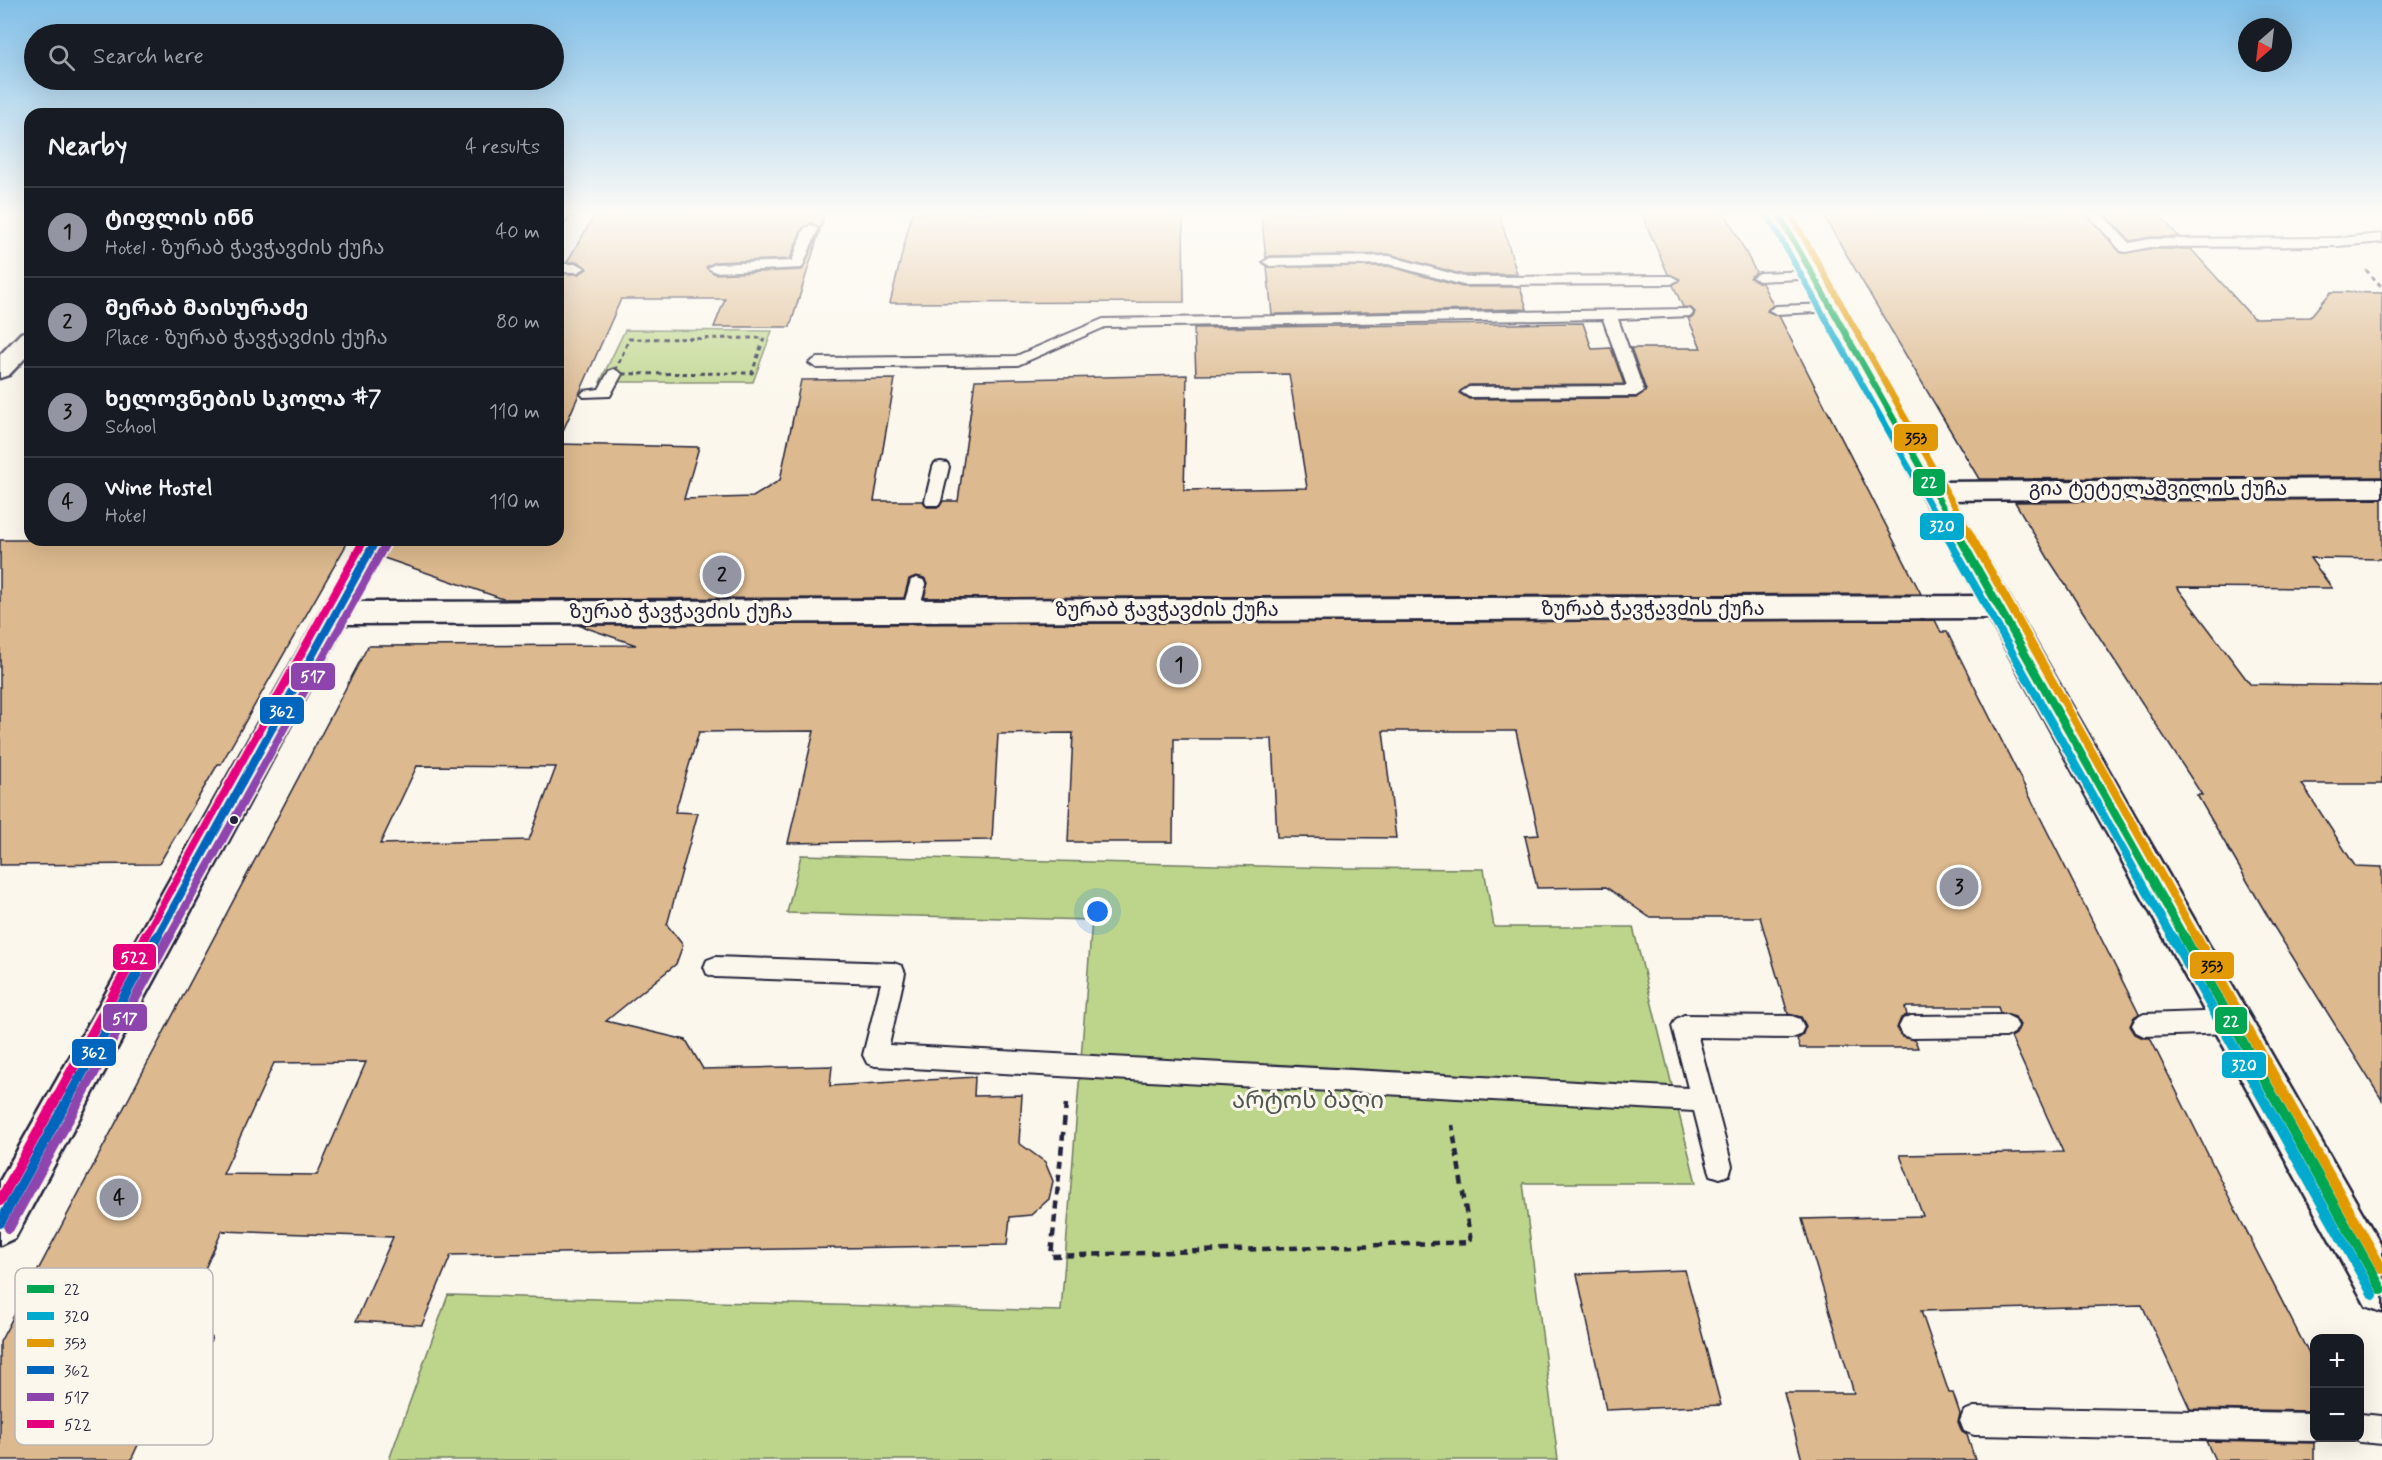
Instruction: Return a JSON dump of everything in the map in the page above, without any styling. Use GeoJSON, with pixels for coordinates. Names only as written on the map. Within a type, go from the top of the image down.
{"type":"FeatureCollection","features":[{"type":"Feature","properties":{"kind":"street"},"geometry":{"type":"LineString","coordinates":[[1817,281],[2382,1290]]}},
{"type":"Feature","properties":{"kind":"street"},"geometry":{"type":"LineString","coordinates":[[0,370],[24,344]]}},
{"type":"Feature","properties":{"kind":"street","name":"გია ტეტელაშვილის ქუჩა"},"geometry":{"type":"LineString","coordinates":[[1934,491],[2382,488]]}},
{"type":"Feature","properties":{"kind":"street"},"geometry":{"type":"LineString","coordinates":[[0,1223],[373,546]]}},
{"type":"Feature","properties":{"kind":"street","name":"ზურაბ ჭავჭავძის ქუჩა"},"geometry":{"type":"LineString","coordinates":[[335,613],[914,597],[1999,607]]}},
{"type":"Feature","properties":{"kind":"lane"},"geometry":{"type":"LineString","coordinates":[[1776,310],[1832,308]]}},
{"type":"Feature","properties":{"kind":"lane"},"geometry":{"type":"LineString","coordinates":[[817,363],[1018,360],[1103,323],[1686,313]]}},
{"type":"Feature","properties":{"kind":"lane"},"geometry":{"type":"LineString","coordinates":[[1469,392],[1636,391],[1609,315]]}},
{"type":"Feature","properties":{"kind":"lane"},"geometry":{"type":"LineString","coordinates":[[589,394],[605,393],[614,374]]}},
{"type":"Feature","properties":{"kind":"lane"},"geometry":{"type":"LineString","coordinates":[[933,501],[941,467]]}},
{"type":"Feature","properties":{"kind":"lane"},"geometry":{"type":"LineString","coordinates":[[715,967],[894,973],[874,1055],[1703,1100]]}},
{"type":"Feature","properties":{"kind":"lane"},"geometry":{"type":"LineString","coordinates":[[2144,1025],[2231,1022]]}},
{"type":"Feature","properties":{"kind":"lane"},"geometry":{"type":"LineString","coordinates":[[1720,1166],[1684,1026],[1792,1027]]}},
{"type":"Feature","properties":{"kind":"lane"},"geometry":{"type":"LineString","coordinates":[[1911,1027],[2006,1026]]}},
{"type":"Feature","properties":{"kind":"lane"},"geometry":{"type":"LineString","coordinates":[[1974,1421],[2310,1427]]}},
{"type":"Feature","properties":{"kind":"lane"},"geometry":{"type":"LineString","coordinates":[[2364,1428],[2382,1430]]}},
{"type":"Feature","properties":{"kind":"path"},"geometry":{"type":"LineString","coordinates":[[764,338],[752,374],[614,374],[629,339],[764,338]]}},
{"type":"Feature","properties":{"kind":"path"},"geometry":{"type":"LineString","coordinates":[[1070,1066],[1051,1256],[1471,1242],[1446,1086]]}},
{"type":"Feature","properties":{"kind":"green space"},"geometry":{"type":"Polygon","coordinates":[[[625,330],[772,331],[753,382],[600,382],[625,330]]]}},
{"type":"Feature","properties":{"kind":"green space","name":"არტოს ბაღი"},"geometry":{"type":"Polygon","coordinates":[[[801,855],[1339,868],[1484,869],[1494,927],[1633,927],[1696,1183],[1523,1183],[1558,1460],[389,1460],[448,1295],[1061,1311],[1092,920],[787,913],[801,855]]]}},
{"type":"Feature","properties":{"kind":"building"},"geometry":{"type":"Polygon","coordinates":[[[564,281],[804,281],[790,327],[714,327],[725,299],[621,299],[564,428],[564,281]]]}},
{"type":"Feature","properties":{"kind":"building"},"geometry":{"type":"Polygon","coordinates":[[[895,281],[1184,281],[1184,302],[890,303],[895,281]]]}},
{"type":"Feature","properties":{"kind":"building"},"geometry":{"type":"Polygon","coordinates":[[[1269,281],[1441,281],[1462,287],[1520,287],[1527,309],[1272,314],[1269,281]]]}},
{"type":"Feature","properties":{"kind":"building"},"geometry":{"type":"Polygon","coordinates":[[[1678,281],[1762,283],[1773,305],[1767,311],[1779,316],[1921,594],[924,598],[928,583],[924,578],[916,576],[909,579],[904,598],[503,599],[384,558],[390,546],[564,546],[564,444],[699,447],[684,499],[753,497],[780,480],[801,380],[895,379],[874,501],[923,501],[927,507],[939,507],[943,501],[958,501],[975,380],[1187,375],[1184,490],[1307,488],[1289,374],[1196,375],[1194,328],[1583,323],[1592,349],[1611,348],[1624,384],[1469,385],[1459,393],[1469,399],[1636,398],[1646,390],[1631,348],[1701,348],[1688,318],[1693,317],[1695,312],[1691,308],[1683,307],[1673,285],[1678,281]]]}},
{"type":"Feature","properties":{"kind":"building"},"geometry":{"type":"Polygon","coordinates":[[[1862,281],[2220,281],[2253,318],[2310,317],[2331,292],[2382,293],[2382,477],[1979,479],[1862,281]]]}},
{"type":"Feature","properties":{"kind":"building"},"geometry":{"type":"Polygon","coordinates":[[[2382,499],[2382,559],[2310,558],[2332,588],[2177,587],[2250,684],[2382,686],[2382,784],[2302,784],[2355,866],[2382,867],[2382,1100],[2274,927],[2197,795],[2202,795],[2048,558],[2015,502],[2382,499]]]}},
{"type":"Feature","properties":{"kind":"building"},"geometry":{"type":"Polygon","coordinates":[[[0,540],[24,540],[24,546],[346,546],[221,764],[218,764],[159,864],[0,865],[0,540]]]}},
{"type":"Feature","properties":{"kind":"building"},"geometry":{"type":"Polygon","coordinates":[[[1935,620],[1941,632],[1947,632],[2139,1014],[2134,1017],[2130,1026],[2135,1034],[2143,1038],[2150,1038],[2310,1356],[2310,1411],[2190,1409],[2142,1305],[1921,1311],[1949,1393],[1953,1393],[1960,1414],[1958,1422],[1962,1432],[1967,1435],[1975,1460],[1802,1460],[1784,1393],[1854,1393],[1802,1219],[1923,1216],[1900,1155],[2063,1152],[2011,1037],[2016,1034],[2020,1025],[2015,1017],[2000,1013],[1998,1007],[1905,1007],[1907,1015],[1901,1018],[1897,1028],[1902,1037],[1915,1040],[1918,1048],[1800,1048],[1797,1039],[1802,1036],[1806,1026],[1801,1017],[1788,1014],[1760,917],[1649,917],[1606,887],[1537,888],[1525,836],[1539,835],[1516,731],[1383,731],[1396,838],[1277,837],[1272,739],[1174,739],[1173,842],[1068,842],[1073,733],[998,734],[992,840],[788,843],[814,731],[699,732],[675,812],[698,813],[667,925],[683,945],[676,964],[606,1021],[686,1040],[703,1069],[832,1066],[830,1086],[975,1077],[974,1096],[1022,1095],[1019,1143],[1045,1162],[1053,1181],[1049,1199],[1031,1215],[1010,1217],[1007,1245],[451,1255],[422,1325],[356,1321],[393,1237],[222,1231],[205,1268],[39,1268],[368,646],[636,645],[578,625],[1935,620]],[[417,766],[380,844],[529,840],[556,767],[417,766]],[[366,1062],[274,1063],[223,1174],[317,1175],[366,1062]]]}},
{"type":"Feature","properties":{"kind":"building"},"geometry":{"type":"Polygon","coordinates":[[[1685,1270],[1721,1405],[1606,1410],[1577,1274],[1685,1270]]]}},
{"type":"Feature","properties":{"kind":"building"},"geometry":{"type":"Polygon","coordinates":[[[15,1314],[15,1445],[138,1445],[131,1460],[0,1460],[0,1342],[15,1314]]]}},
{"type":"Feature","properties":{"kind":"building"},"geometry":{"type":"Polygon","coordinates":[[[2206,1441],[2314,1443],[2314,1460],[2215,1460],[2206,1441]]]}},
{"type":"Feature","properties":{"kind":"transit line","name":"320"},"geometry":{"type":"LineString","coordinates":[[1804,281],[2373,1295]]}},
{"type":"Feature","properties":{"kind":"transit line","name":"22"},"geometry":{"type":"LineString","coordinates":[[1816,281],[2382,1290]]}},
{"type":"Feature","properties":{"kind":"transit line","name":"353"},"geometry":{"type":"LineString","coordinates":[[1828,281],[2382,1269]]}},
{"type":"Feature","properties":{"kind":"transit line","name":"522"},"geometry":{"type":"LineString","coordinates":[[0,1201],[361,546]]}},
{"type":"Feature","properties":{"kind":"transit line","name":"362"},"geometry":{"type":"LineString","coordinates":[[0,1223],[373,546]]}},
{"type":"Feature","properties":{"kind":"transit line","name":"517"},"geometry":{"type":"LineString","coordinates":[[9,1228],[384,546]]}},
{"type":"Feature","properties":{"kind":"place","name":"მერაბ მაისურაძე"},"geometry":{"type":"Point","coordinates":[722,575]}},
{"type":"Feature","properties":{"kind":"place","name":"ტიფლის ინნ"},"geometry":{"type":"Point","coordinates":[1179,665]}},
{"type":"Feature","properties":{"kind":"place","name":"ხელოვნების სკოლა #7"},"geometry":{"type":"Point","coordinates":[1959,887]}},
{"type":"Feature","properties":{"kind":"place","name":"Wine Hostel"},"geometry":{"type":"Point","coordinates":[119,1198]}}]}
